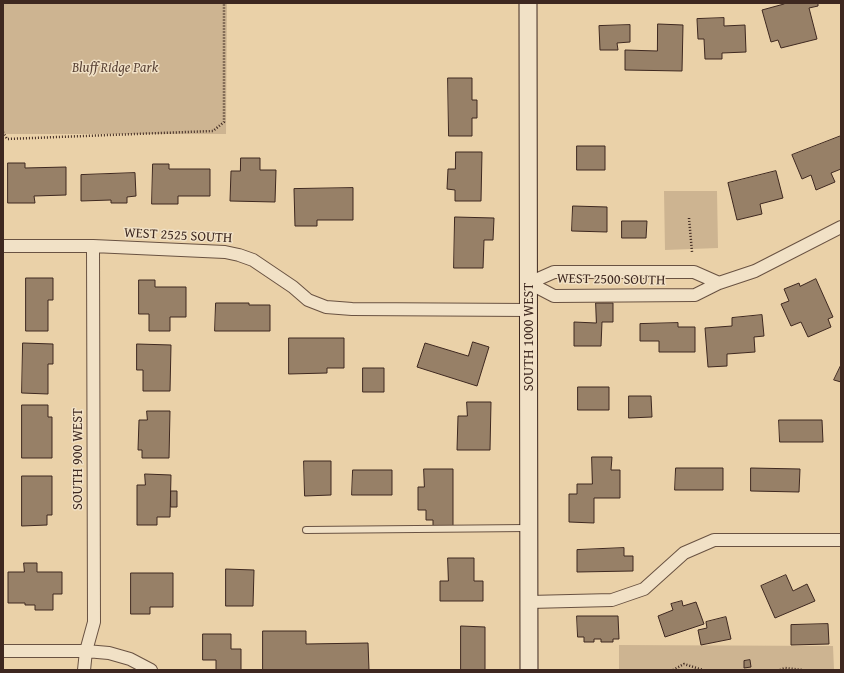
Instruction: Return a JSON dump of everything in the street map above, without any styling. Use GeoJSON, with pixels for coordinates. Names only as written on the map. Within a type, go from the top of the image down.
{"type":"FeatureCollection","features":[{"type":"Feature","properties":{"kind":"main road","name":"SOUTH 1000 WEST"},"geometry":{"type":"LineString","coordinates":[[528,3],[529,670]]}},
{"type":"Feature","properties":{"kind":"street","name":"WEST 2500 SOUTH"},"geometry":{"type":"LineString","coordinates":[[529,283],[554,296],[695,295],[719,283],[754,271],[841,227]]}},
{"type":"Feature","properties":{"kind":"street","name":"WEST 2525 SOUTH"},"geometry":{"type":"LineString","coordinates":[[3,246],[93,246],[225,252],[239,255],[266,268],[308,300],[326,307],[352,309],[529,310]]}},
{"type":"Feature","properties":{"kind":"street","name":"SOUTH 900 WEST"},"geometry":{"type":"LineString","coordinates":[[84,670],[86,651],[94,622],[93,246]]}},
{"type":"Feature","properties":{"kind":"street","name":"WEST 2500 SOUTH"},"geometry":{"type":"LineString","coordinates":[[529,283],[554,272],[694,272],[719,283]]}},
{"type":"Feature","properties":{"kind":"street"},"geometry":{"type":"LineString","coordinates":[[529,602],[612,600],[644,589],[684,553],[714,540],[841,540]]}},
{"type":"Feature","properties":{"kind":"street"},"geometry":{"type":"LineString","coordinates":[[3,651],[86,651],[108,653],[130,659],[151,670]]}},
{"type":"Feature","properties":{"kind":"lane"},"geometry":{"type":"LineString","coordinates":[[306,530],[529,528]]}},
{"type":"Feature","properties":{"kind":"path"},"geometry":{"type":"LineString","coordinates":[[3,132],[7,139],[213,131],[224,122],[224,3]]}},
{"type":"Feature","properties":{"kind":"path"},"geometry":{"type":"LineString","coordinates":[[690,218],[692,252]]}},
{"type":"Feature","properties":{"kind":"path"},"geometry":{"type":"LineString","coordinates":[[673,670],[684,664],[703,670]]}},
{"type":"Feature","properties":{"kind":"path"},"geometry":{"type":"LineString","coordinates":[[780,670],[785,668],[803,670]]}},
{"type":"Feature","properties":{"kind":"green space","name":"Bluff Ridge Park"},"geometry":{"type":"Polygon","coordinates":[[[3,3],[227,3],[226,134],[3,134],[3,3]]]}},
{"type":"Feature","properties":{"kind":"green space"},"geometry":{"type":"Polygon","coordinates":[[[664,191],[717,191],[718,248],[665,250],[664,191]]]}},
{"type":"Feature","properties":{"kind":"green space"},"geometry":{"type":"Polygon","coordinates":[[[619,645],[833,646],[834,670],[619,670],[619,645]]]}},
{"type":"Feature","properties":{"kind":"building"},"geometry":{"type":"Polygon","coordinates":[[[784,3],[818,3],[818,6],[809,8],[817,39],[781,48],[778,40],[771,42],[762,10],[784,3]]]}},
{"type":"Feature","properties":{"kind":"building"},"geometry":{"type":"Polygon","coordinates":[[[724,18],[724,26],[745,25],[746,52],[722,53],[722,59],[705,59],[704,39],[698,39],[697,19],[724,18]]]}},
{"type":"Feature","properties":{"kind":"building"},"geometry":{"type":"Polygon","coordinates":[[[658,24],[683,25],[682,71],[625,70],[625,50],[657,51],[658,24]]]}},
{"type":"Feature","properties":{"kind":"building"},"geometry":{"type":"Polygon","coordinates":[[[630,25],[630,42],[617,43],[618,50],[600,50],[599,26],[630,25]]]}},
{"type":"Feature","properties":{"kind":"building"},"geometry":{"type":"Polygon","coordinates":[[[448,78],[472,78],[472,100],[477,100],[477,118],[472,118],[472,136],[449,136],[448,78]]]}},
{"type":"Feature","properties":{"kind":"building"},"geometry":{"type":"Polygon","coordinates":[[[841,136],[841,169],[831,173],[835,182],[816,190],[811,175],[802,179],[792,155],[841,136]]]}},
{"type":"Feature","properties":{"kind":"building"},"geometry":{"type":"Polygon","coordinates":[[[577,146],[605,146],[605,170],[577,170],[577,146]]]}},
{"type":"Feature","properties":{"kind":"building"},"geometry":{"type":"Polygon","coordinates":[[[456,152],[482,152],[481,201],[455,201],[455,190],[447,189],[448,169],[455,169],[456,152]]]}},
{"type":"Feature","properties":{"kind":"building"},"geometry":{"type":"Polygon","coordinates":[[[241,158],[260,158],[260,170],[276,170],[275,202],[230,201],[231,171],[240,171],[241,158]]]}},
{"type":"Feature","properties":{"kind":"building"},"geometry":{"type":"Polygon","coordinates":[[[8,163],[25,163],[25,168],[66,167],[66,195],[34,196],[35,203],[8,203],[8,163]]]}},
{"type":"Feature","properties":{"kind":"building"},"geometry":{"type":"Polygon","coordinates":[[[153,164],[169,164],[169,169],[210,169],[210,196],[178,196],[178,204],[152,204],[153,164]]]}},
{"type":"Feature","properties":{"kind":"building"},"geometry":{"type":"Polygon","coordinates":[[[776,171],[783,198],[760,204],[762,214],[737,220],[728,183],[776,171]]]}},
{"type":"Feature","properties":{"kind":"building"},"geometry":{"type":"Polygon","coordinates":[[[135,173],[136,196],[127,197],[127,203],[111,203],[111,200],[81,201],[81,175],[135,173]]]}},
{"type":"Feature","properties":{"kind":"building"},"geometry":{"type":"Polygon","coordinates":[[[353,188],[353,220],[317,220],[317,226],[295,226],[294,189],[353,188]]]}},
{"type":"Feature","properties":{"kind":"building"},"geometry":{"type":"Polygon","coordinates":[[[573,206],[607,207],[607,232],[572,231],[573,206]]]}},
{"type":"Feature","properties":{"kind":"building"},"geometry":{"type":"Polygon","coordinates":[[[455,217],[494,218],[493,240],[484,240],[483,268],[454,268],[455,217]]]}},
{"type":"Feature","properties":{"kind":"building"},"geometry":{"type":"Polygon","coordinates":[[[622,221],[647,221],[646,238],[622,238],[622,221]]]}},
{"type":"Feature","properties":{"kind":"building"},"geometry":{"type":"Polygon","coordinates":[[[26,278],[53,278],[53,300],[48,300],[48,331],[26,331],[26,278]]]}},
{"type":"Feature","properties":{"kind":"building"},"geometry":{"type":"Polygon","coordinates":[[[816,279],[833,317],[828,319],[831,327],[808,337],[801,322],[791,326],[781,304],[789,301],[784,289],[799,283],[800,286],[816,279]]]}},
{"type":"Feature","properties":{"kind":"building"},"geometry":{"type":"Polygon","coordinates":[[[139,280],[155,280],[155,287],[186,287],[186,317],[170,317],[170,331],[149,331],[149,314],[139,314],[139,280]]]}},
{"type":"Feature","properties":{"kind":"building"},"geometry":{"type":"Polygon","coordinates":[[[216,303],[249,303],[249,305],[270,305],[270,331],[215,331],[216,303]]]}},
{"type":"Feature","properties":{"kind":"building"},"geometry":{"type":"Polygon","coordinates":[[[596,303],[613,303],[613,322],[602,322],[601,346],[574,346],[574,322],[596,323],[596,303]]]}},
{"type":"Feature","properties":{"kind":"building"},"geometry":{"type":"Polygon","coordinates":[[[762,315],[764,336],[754,337],[755,352],[727,354],[727,366],[708,367],[705,328],[732,326],[732,318],[762,315]]]}},
{"type":"Feature","properties":{"kind":"building"},"geometry":{"type":"Polygon","coordinates":[[[678,323],[678,327],[695,327],[695,352],[659,352],[659,341],[640,341],[640,324],[678,323]]]}},
{"type":"Feature","properties":{"kind":"building"},"geometry":{"type":"Polygon","coordinates":[[[289,338],[344,338],[344,368],[327,368],[327,373],[289,374],[289,338]]]}},
{"type":"Feature","properties":{"kind":"building"},"geometry":{"type":"Polygon","coordinates":[[[473,342],[489,347],[477,386],[417,367],[425,343],[468,356],[473,342]]]}},
{"type":"Feature","properties":{"kind":"building"},"geometry":{"type":"Polygon","coordinates":[[[23,343],[53,344],[53,364],[48,364],[48,394],[22,393],[23,343]]]}},
{"type":"Feature","properties":{"kind":"building"},"geometry":{"type":"Polygon","coordinates":[[[137,344],[171,345],[170,391],[143,391],[143,370],[137,370],[137,344]]]}},
{"type":"Feature","properties":{"kind":"building"},"geometry":{"type":"Polygon","coordinates":[[[841,365],[841,382],[834,380],[841,365]]]}},
{"type":"Feature","properties":{"kind":"building"},"geometry":{"type":"Polygon","coordinates":[[[363,368],[384,368],[384,392],[363,392],[363,368]]]}},
{"type":"Feature","properties":{"kind":"building"},"geometry":{"type":"Polygon","coordinates":[[[578,387],[609,387],[609,410],[578,410],[578,387]]]}},
{"type":"Feature","properties":{"kind":"building"},"geometry":{"type":"Polygon","coordinates":[[[629,396],[651,396],[652,417],[629,418],[629,396]]]}},
{"type":"Feature","properties":{"kind":"building"},"geometry":{"type":"Polygon","coordinates":[[[467,402],[491,402],[490,450],[457,450],[458,416],[467,416],[467,402]]]}},
{"type":"Feature","properties":{"kind":"building"},"geometry":{"type":"Polygon","coordinates":[[[22,405],[48,405],[48,417],[52,417],[52,458],[22,458],[22,405]]]}},
{"type":"Feature","properties":{"kind":"building"},"geometry":{"type":"Polygon","coordinates":[[[147,411],[170,411],[169,458],[142,458],[142,450],[138,450],[139,420],[147,420],[147,411]]]}},
{"type":"Feature","properties":{"kind":"building"},"geometry":{"type":"Polygon","coordinates":[[[779,420],[822,420],[823,442],[780,442],[779,420]]]}},
{"type":"Feature","properties":{"kind":"building"},"geometry":{"type":"Polygon","coordinates":[[[592,457],[612,457],[611,470],[620,470],[620,498],[594,498],[594,523],[569,522],[569,494],[577,494],[577,484],[592,484],[592,457]]]}},
{"type":"Feature","properties":{"kind":"building"},"geometry":{"type":"Polygon","coordinates":[[[304,461],[331,461],[331,495],[305,496],[304,461]]]}},
{"type":"Feature","properties":{"kind":"building"},"geometry":{"type":"Polygon","coordinates":[[[676,468],[723,468],[723,490],[675,490],[676,468]]]}},
{"type":"Feature","properties":{"kind":"building"},"geometry":{"type":"Polygon","coordinates":[[[751,468],[800,469],[799,492],[751,491],[751,468]]]}},
{"type":"Feature","properties":{"kind":"building"},"geometry":{"type":"Polygon","coordinates":[[[424,469],[453,469],[453,527],[433,527],[433,520],[426,520],[426,510],[418,510],[418,487],[424,487],[424,469]]]}},
{"type":"Feature","properties":{"kind":"building"},"geometry":{"type":"Polygon","coordinates":[[[353,470],[392,470],[392,495],[352,495],[353,470]]]}},
{"type":"Feature","properties":{"kind":"building"},"geometry":{"type":"Polygon","coordinates":[[[145,474],[171,475],[170,517],[157,517],[157,525],[137,525],[137,485],[145,485],[145,474]]]}},
{"type":"Feature","properties":{"kind":"building"},"geometry":{"type":"Polygon","coordinates":[[[22,476],[52,476],[52,515],[47,515],[47,525],[22,526],[22,476]]]}},
{"type":"Feature","properties":{"kind":"building"},"geometry":{"type":"Polygon","coordinates":[[[171,491],[177,491],[177,507],[171,507],[171,491]]]}},
{"type":"Feature","properties":{"kind":"building"},"geometry":{"type":"Polygon","coordinates":[[[624,548],[624,556],[633,556],[633,571],[577,572],[577,550],[624,548]]]}},
{"type":"Feature","properties":{"kind":"building"},"geometry":{"type":"Polygon","coordinates":[[[448,558],[474,558],[474,581],[483,581],[483,601],[440,601],[440,581],[448,581],[448,558]]]}},
{"type":"Feature","properties":{"kind":"building"},"geometry":{"type":"Polygon","coordinates":[[[24,563],[37,563],[37,572],[62,572],[62,594],[53,594],[53,610],[35,610],[35,605],[25,605],[25,603],[8,603],[8,572],[24,572],[24,563]]]}},
{"type":"Feature","properties":{"kind":"building"},"geometry":{"type":"Polygon","coordinates":[[[226,569],[254,570],[253,606],[226,606],[226,569]]]}},
{"type":"Feature","properties":{"kind":"building"},"geometry":{"type":"Polygon","coordinates":[[[131,573],[173,573],[173,607],[150,607],[150,614],[131,614],[131,573]]]}},
{"type":"Feature","properties":{"kind":"building"},"geometry":{"type":"Polygon","coordinates":[[[786,575],[793,591],[807,584],[815,601],[775,618],[761,586],[786,575]]]}},
{"type":"Feature","properties":{"kind":"building"},"geometry":{"type":"Polygon","coordinates":[[[682,601],[683,606],[696,602],[704,624],[665,637],[658,616],[673,610],[671,604],[682,601]]]}},
{"type":"Feature","properties":{"kind":"building"},"geometry":{"type":"Polygon","coordinates":[[[577,616],[618,616],[619,639],[613,639],[613,642],[601,642],[601,639],[594,639],[594,642],[584,642],[584,637],[578,637],[577,616]]]}},
{"type":"Feature","properties":{"kind":"building"},"geometry":{"type":"Polygon","coordinates":[[[726,617],[731,639],[701,645],[698,630],[707,628],[706,622],[726,617]]]}},
{"type":"Feature","properties":{"kind":"building"},"geometry":{"type":"Polygon","coordinates":[[[828,624],[829,644],[791,645],[791,625],[828,624]]]}},
{"type":"Feature","properties":{"kind":"building"},"geometry":{"type":"Polygon","coordinates":[[[461,626],[485,627],[485,670],[461,670],[461,626]]]}},
{"type":"Feature","properties":{"kind":"building"},"geometry":{"type":"Polygon","coordinates":[[[263,631],[306,631],[306,644],[368,643],[369,670],[263,670],[263,631]]]}},
{"type":"Feature","properties":{"kind":"building"},"geometry":{"type":"Polygon","coordinates":[[[203,634],[231,634],[231,649],[241,649],[241,670],[216,670],[216,660],[203,660],[203,634]]]}},
{"type":"Feature","properties":{"kind":"building"},"geometry":{"type":"Polygon","coordinates":[[[750,660],[751,667],[744,668],[744,661],[750,660]]]}}]}
